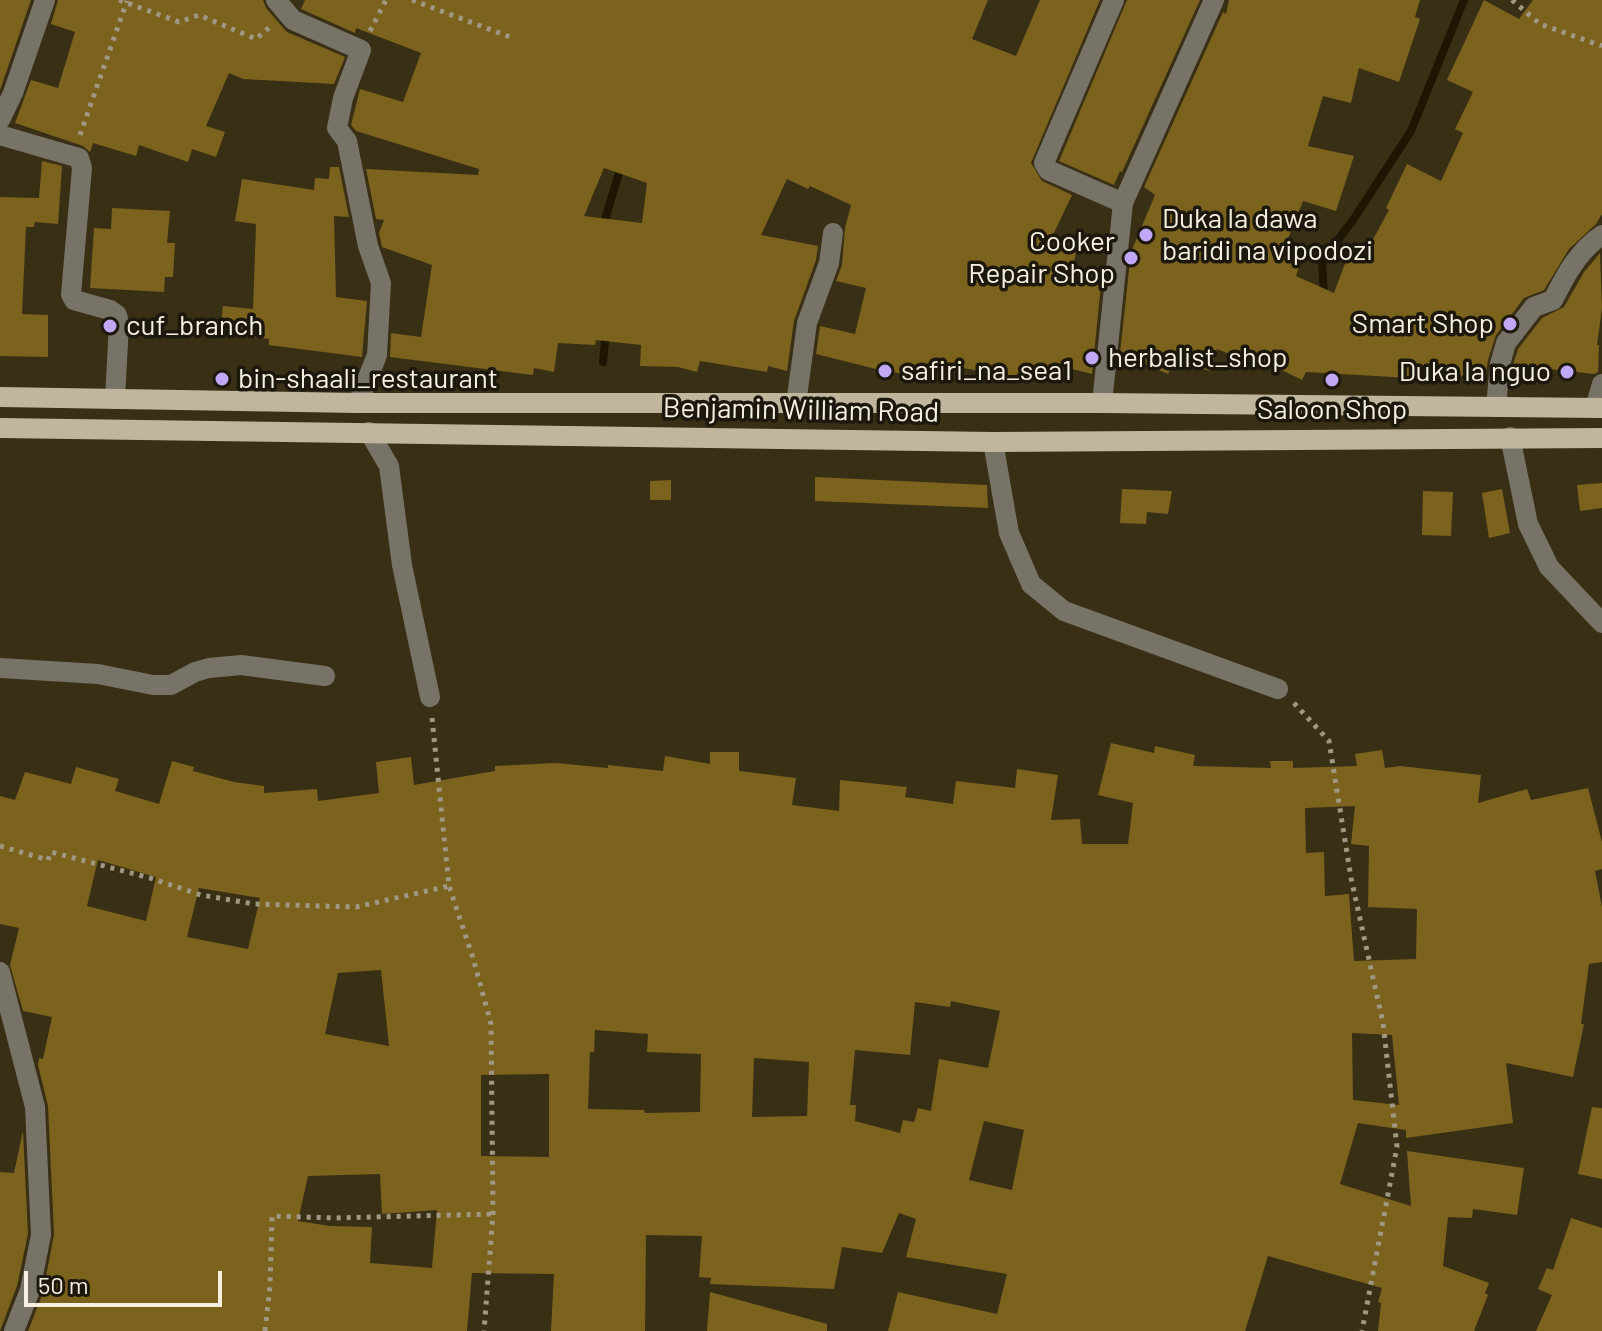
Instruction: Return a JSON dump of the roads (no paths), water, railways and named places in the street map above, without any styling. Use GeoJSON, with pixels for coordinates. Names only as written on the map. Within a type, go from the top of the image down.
{"type":"FeatureCollection","features":[{"type":"Feature","properties":{"kind":"main road","name":"Benjamin William Road"},"geometry":{"type":"LineString","coordinates":[[0,397],[358,403],[1102,403],[1599,408]]}},
{"type":"Feature","properties":{"kind":"main road","name":"Benjamin William Road"},"geometry":{"type":"LineString","coordinates":[[0,428],[993,442],[1602,438]]}},
{"type":"Feature","properties":{"kind":"street"},"geometry":{"type":"LineString","coordinates":[[0,120],[13,93],[45,0]]}},
{"type":"Feature","properties":{"kind":"street"},"geometry":{"type":"LineString","coordinates":[[276,0],[293,20],[361,50],[343,98],[337,128],[347,141],[368,246],[381,283],[377,355],[358,403]]}},
{"type":"Feature","properties":{"kind":"street"},"geometry":{"type":"LineString","coordinates":[[1114,0],[1044,163],[1048,170],[1123,203]]}},
{"type":"Feature","properties":{"kind":"street"},"geometry":{"type":"LineString","coordinates":[[1102,403],[1123,203],[1214,0]]}},
{"type":"Feature","properties":{"kind":"street"},"geometry":{"type":"LineString","coordinates":[[0,135],[79,158],[82,168],[71,294],[74,300],[110,310],[117,315],[115,399]]}},
{"type":"Feature","properties":{"kind":"street"},"geometry":{"type":"LineString","coordinates":[[796,404],[807,323],[829,263],[833,233]]}},
{"type":"Feature","properties":{"kind":"street"},"geometry":{"type":"LineString","coordinates":[[1496,407],[1500,364],[1506,343],[1534,307],[1553,300],[1577,258],[1602,235]]}},
{"type":"Feature","properties":{"kind":"street"},"geometry":{"type":"LineString","coordinates":[[1599,408],[1602,384]]}},
{"type":"Feature","properties":{"kind":"street"},"geometry":{"type":"LineString","coordinates":[[369,432],[389,466],[402,565],[430,697]]}},
{"type":"Feature","properties":{"kind":"street"},"geometry":{"type":"LineString","coordinates":[[1510,437],[1528,524],[1549,567],[1602,623]]}},
{"type":"Feature","properties":{"kind":"street"},"geometry":{"type":"LineString","coordinates":[[993,442],[1009,533],[1031,584],[1064,611],[1278,689]]}},
{"type":"Feature","properties":{"kind":"street"},"geometry":{"type":"LineString","coordinates":[[0,668],[98,674],[153,685],[171,685],[209,668],[241,665],[325,676]]}},
{"type":"Feature","properties":{"kind":"street"},"geometry":{"type":"LineString","coordinates":[[0,972],[35,1107],[41,1235],[30,1290],[14,1331]]}},
{"type":"Feature","properties":{"kind":"waterway"},"geometry":{"type":"LineString","coordinates":[[1324,296],[1322,261],[1353,220],[1411,131],[1464,0]]}},
{"type":"Feature","properties":{"kind":"waterway"},"geometry":{"type":"LineString","coordinates":[[603,226],[622,163]]}},
{"type":"Feature","properties":{"kind":"waterway"},"geometry":{"type":"LineString","coordinates":[[603,362],[606,331]]}},
{"type":"Feature","properties":{"kind":"place","name":"Duka la dawa baridi na vipodozi"},"geometry":{"type":"Point","coordinates":[1146,235]}},
{"type":"Feature","properties":{"kind":"place","name":"Cooker Repair Shop"},"geometry":{"type":"Point","coordinates":[1131,258]}},
{"type":"Feature","properties":{"kind":"place","name":"Smart Shop"},"geometry":{"type":"Point","coordinates":[1510,324]}},
{"type":"Feature","properties":{"kind":"place","name":"cuf_branch"},"geometry":{"type":"Point","coordinates":[110,326]}},
{"type":"Feature","properties":{"kind":"place","name":"herbalist_shop"},"geometry":{"type":"Point","coordinates":[1092,358]}},
{"type":"Feature","properties":{"kind":"place","name":"safiri_na_sea1"},"geometry":{"type":"Point","coordinates":[885,371]}},
{"type":"Feature","properties":{"kind":"place","name":"Duka la nguo"},"geometry":{"type":"Point","coordinates":[1567,372]}},
{"type":"Feature","properties":{"kind":"place","name":"bin-shaali_restaurant"},"geometry":{"type":"Point","coordinates":[222,379]}},
{"type":"Feature","properties":{"kind":"place","name":"Saloon Shop"},"geometry":{"type":"Point","coordinates":[1332,380]}}]}
